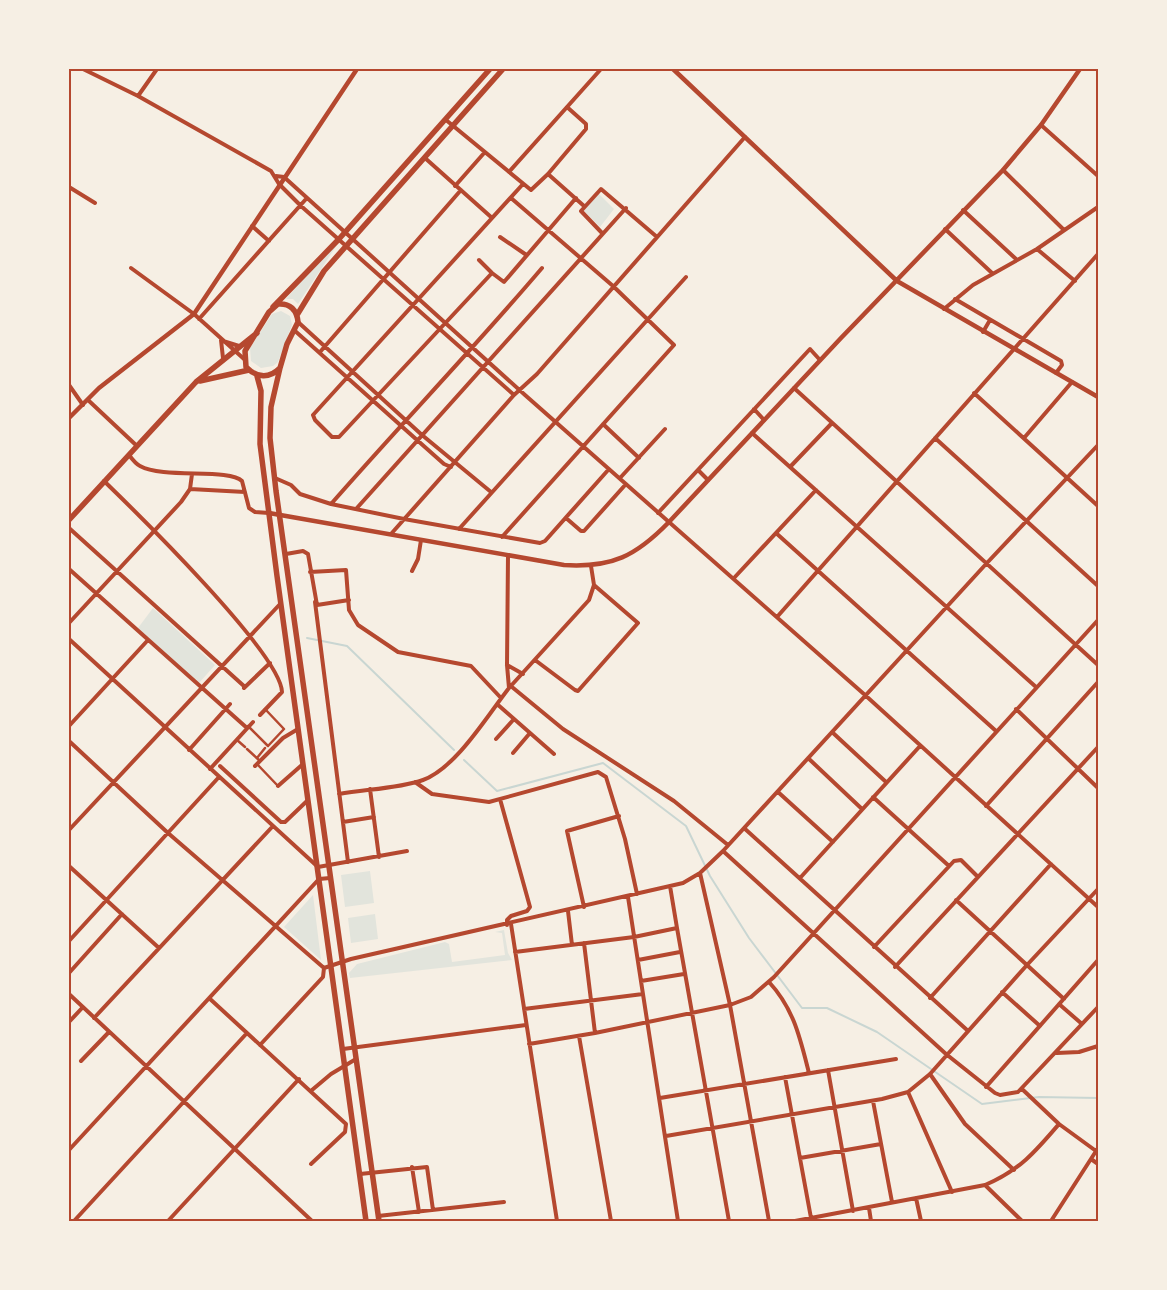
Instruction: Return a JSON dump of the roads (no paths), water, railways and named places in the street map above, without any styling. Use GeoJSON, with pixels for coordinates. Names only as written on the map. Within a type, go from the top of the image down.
{"type":"FeatureCollection","features":[{"type":"Feature","properties":{"kind":"main road"},"geometry":{"type":"LineString","coordinates":[[280,368],[267,376],[257,376],[249,370],[244,359],[245,351],[273,307],[339,239],[490,69]]}},
{"type":"Feature","properties":{"kind":"main road"},"geometry":{"type":"LineString","coordinates":[[378,1219],[279,514],[270,438],[271,407],[287,344],[298,318],[321,276],[503,69]]}},
{"type":"Feature","properties":{"kind":"main road"},"geometry":{"type":"LineString","coordinates":[[273,307],[284,304],[290,306],[298,318]]}},
{"type":"Feature","properties":{"kind":"main road"},"geometry":{"type":"LineString","coordinates":[[70,516],[196,382],[223,358],[257,334]]}},
{"type":"Feature","properties":{"kind":"main road"},"geometry":{"type":"LineString","coordinates":[[196,382],[249,370]]}},
{"type":"Feature","properties":{"kind":"main road"},"geometry":{"type":"LineString","coordinates":[[257,376],[261,391],[260,444],[366,1221]]}},
{"type":"Feature","properties":{"kind":"street"},"geometry":{"type":"LineString","coordinates":[[83,69],[138,96],[265,166],[276,176],[279,184],[301,206],[514,395]]}},
{"type":"Feature","properties":{"kind":"street"},"geometry":{"type":"LineString","coordinates":[[138,96],[157,69]]}},
{"type":"Feature","properties":{"kind":"street"},"geometry":{"type":"LineString","coordinates":[[69,418],[99,388],[194,314],[357,69]]}},
{"type":"Feature","properties":{"kind":"street"},"geometry":{"type":"LineString","coordinates":[[509,172],[601,69]]}},
{"type":"Feature","properties":{"kind":"street"},"geometry":{"type":"LineString","coordinates":[[673,69],[897,281],[1098,397]]}},
{"type":"Feature","properties":{"kind":"street"},"geometry":{"type":"LineString","coordinates":[[129,455],[139,466],[149,469],[235,476],[242,481],[251,510],[564,565],[591,566],[616,561],[646,545],[669,522],[820,360],[1003,170],[1041,125],[1080,69]]}},
{"type":"Feature","properties":{"kind":"street"},"geometry":{"type":"LineString","coordinates":[[446,120],[523,184],[534,189],[586,129],[586,124],[567,107]]}},
{"type":"Feature","properties":{"kind":"street"},"geometry":{"type":"LineString","coordinates":[[1041,125],[1098,176]]}},
{"type":"Feature","properties":{"kind":"street"},"geometry":{"type":"LineString","coordinates":[[391,534],[514,395],[537,374],[745,138]]}},
{"type":"Feature","properties":{"kind":"street"},"geometry":{"type":"LineString","coordinates":[[454,186],[485,152]]}},
{"type":"Feature","properties":{"kind":"street"},"geometry":{"type":"LineString","coordinates":[[425,158],[491,218]]}},
{"type":"Feature","properties":{"kind":"street"},"geometry":{"type":"LineString","coordinates":[[1003,170],[1064,230]]}},
{"type":"Feature","properties":{"kind":"street"},"geometry":{"type":"LineString","coordinates":[[548,174],[584,206]]}},
{"type":"Feature","properties":{"kind":"street"},"geometry":{"type":"LineString","coordinates":[[276,176],[284,177],[306,199],[519,390],[865,695],[1098,907]]}},
{"type":"Feature","properties":{"kind":"street"},"geometry":{"type":"LineString","coordinates":[[492,273],[379,395],[336,438],[314,420],[313,415],[523,184]]}},
{"type":"Feature","properties":{"kind":"street"},"geometry":{"type":"LineString","coordinates":[[69,187],[96,203]]}},
{"type":"Feature","properties":{"kind":"street"},"geometry":{"type":"LineString","coordinates":[[602,233],[581,212],[584,206],[601,189],[626,208],[657,237]]}},
{"type":"Feature","properties":{"kind":"street"},"geometry":{"type":"LineString","coordinates":[[320,352],[460,190]]}},
{"type":"Feature","properties":{"kind":"street"},"geometry":{"type":"LineString","coordinates":[[502,537],[674,345],[613,286],[511,198]]}},
{"type":"Feature","properties":{"kind":"street"},"geometry":{"type":"LineString","coordinates":[[479,260],[504,282],[525,254],[576,198]]}},
{"type":"Feature","properties":{"kind":"street"},"geometry":{"type":"LineString","coordinates":[[199,319],[306,199]]}},
{"type":"Feature","properties":{"kind":"street"},"geometry":{"type":"LineString","coordinates":[[944,309],[992,273],[1037,249],[1098,207]]}},
{"type":"Feature","properties":{"kind":"street"},"geometry":{"type":"LineString","coordinates":[[356,509],[490,362],[626,208]]}},
{"type":"Feature","properties":{"kind":"street"},"geometry":{"type":"LineString","coordinates":[[963,210],[1016,259]]}},
{"type":"Feature","properties":{"kind":"street"},"geometry":{"type":"LineString","coordinates":[[252,226],[269,241]]}},
{"type":"Feature","properties":{"kind":"street"},"geometry":{"type":"LineString","coordinates":[[945,229],[992,273]]}},
{"type":"Feature","properties":{"kind":"street"},"geometry":{"type":"LineString","coordinates":[[500,237],[525,254]]}},
{"type":"Feature","properties":{"kind":"street"},"geometry":{"type":"LineString","coordinates":[[1037,249],[1075,280]]}},
{"type":"Feature","properties":{"kind":"street"},"geometry":{"type":"LineString","coordinates":[[777,617],[1098,254]]}},
{"type":"Feature","properties":{"kind":"street"},"geometry":{"type":"LineString","coordinates":[[131,268],[194,314],[244,359]]}},
{"type":"Feature","properties":{"kind":"street"},"geometry":{"type":"LineString","coordinates":[[331,504],[405,419],[466,354],[474,348],[542,268]]}},
{"type":"Feature","properties":{"kind":"street"},"geometry":{"type":"LineString","coordinates":[[459,529],[686,277]]}},
{"type":"Feature","properties":{"kind":"street"},"geometry":{"type":"LineString","coordinates":[[955,299],[1022,340],[1061,361],[1062,365],[1056,373]]}},
{"type":"Feature","properties":{"kind":"street"},"geometry":{"type":"LineString","coordinates":[[298,318],[325,346],[422,435],[491,492]]}},
{"type":"Feature","properties":{"kind":"street"},"geometry":{"type":"LineString","coordinates":[[983,332],[990,320]]}},
{"type":"Feature","properties":{"kind":"street"},"geometry":{"type":"LineString","coordinates":[[294,330],[417,440],[450,467],[458,466]]}},
{"type":"Feature","properties":{"kind":"street"},"geometry":{"type":"LineString","coordinates":[[221,340],[239,346]]}},
{"type":"Feature","properties":{"kind":"street"},"geometry":{"type":"LineString","coordinates":[[221,340],[223,358]]}},
{"type":"Feature","properties":{"kind":"street"},"geometry":{"type":"LineString","coordinates":[[658,513],[810,349],[820,360]]}},
{"type":"Feature","properties":{"kind":"street"},"geometry":{"type":"LineString","coordinates":[[1024,438],[1072,382]]}},
{"type":"Feature","properties":{"kind":"street"},"geometry":{"type":"LineString","coordinates":[[69,385],[83,404]]}},
{"type":"Feature","properties":{"kind":"street"},"geometry":{"type":"LineString","coordinates":[[794,388],[1098,665]]}},
{"type":"Feature","properties":{"kind":"street"},"geometry":{"type":"LineString","coordinates":[[974,393],[1098,506]]}},
{"type":"Feature","properties":{"kind":"street"},"geometry":{"type":"LineString","coordinates":[[88,400],[137,446]]}},
{"type":"Feature","properties":{"kind":"street"},"geometry":{"type":"LineString","coordinates":[[754,409],[764,420]]}},
{"type":"Feature","properties":{"kind":"street"},"geometry":{"type":"LineString","coordinates":[[790,466],[832,423]]}},
{"type":"Feature","properties":{"kind":"street"},"geometry":{"type":"LineString","coordinates":[[603,424],[639,458]]}},
{"type":"Feature","properties":{"kind":"street"},"geometry":{"type":"LineString","coordinates":[[620,478],[665,429]]}},
{"type":"Feature","properties":{"kind":"street"},"geometry":{"type":"LineString","coordinates":[[752,433],[1036,687]]}},
{"type":"Feature","properties":{"kind":"street"},"geometry":{"type":"LineString","coordinates":[[935,438],[1098,586]]}},
{"type":"Feature","properties":{"kind":"street"},"geometry":{"type":"LineString","coordinates":[[324,968],[342,962],[509,925],[683,883],[702,872],[778,792],[1026,520],[1098,445]]}},
{"type":"Feature","properties":{"kind":"street"},"geometry":{"type":"LineString","coordinates":[[275,478],[291,485],[300,494],[331,504],[404,520],[542,543],[609,469]]}},
{"type":"Feature","properties":{"kind":"street"},"geometry":{"type":"LineString","coordinates":[[698,470],[708,480]]}},
{"type":"Feature","properties":{"kind":"street"},"geometry":{"type":"LineString","coordinates":[[69,623],[190,489],[192,474]]}},
{"type":"Feature","properties":{"kind":"street"},"geometry":{"type":"LineString","coordinates":[[105,480],[250,635],[270,663],[279,680],[282,692],[260,715]]}},
{"type":"Feature","properties":{"kind":"street"},"geometry":{"type":"LineString","coordinates":[[566,518],[583,532],[626,484]]}},
{"type":"Feature","properties":{"kind":"street"},"geometry":{"type":"LineString","coordinates":[[190,489],[245,492]]}},
{"type":"Feature","properties":{"kind":"street"},"geometry":{"type":"LineString","coordinates":[[734,578],[816,490]]}},
{"type":"Feature","properties":{"kind":"street"},"geometry":{"type":"LineString","coordinates":[[69,528],[244,688],[270,663]]}},
{"type":"Feature","properties":{"kind":"street"},"geometry":{"type":"LineString","coordinates":[[776,533],[996,731]]}},
{"type":"Feature","properties":{"kind":"street"},"geometry":{"type":"LineString","coordinates":[[412,571],[418,559],[421,540]]}},
{"type":"Feature","properties":{"kind":"street"},"geometry":{"type":"LineString","coordinates":[[286,554],[306,552],[315,602],[348,862]]}},
{"type":"Feature","properties":{"kind":"street"},"geometry":{"type":"LineString","coordinates":[[508,555],[506,666],[510,688],[563,729],[674,801],[728,845]]}},
{"type":"Feature","properties":{"kind":"street"},"geometry":{"type":"LineString","coordinates":[[339,794],[415,782],[436,773],[447,763],[501,698],[589,600],[593,594],[594,585],[591,566]]}},
{"type":"Feature","properties":{"kind":"street"},"geometry":{"type":"LineString","coordinates":[[69,569],[268,746],[284,729],[265,710]]}},
{"type":"Feature","properties":{"kind":"street"},"geometry":{"type":"LineString","coordinates":[[310,572],[346,570],[351,616],[358,626],[398,652],[471,666],[501,698]]}},
{"type":"Feature","properties":{"kind":"street"},"geometry":{"type":"LineString","coordinates":[[535,660],[578,691],[638,623],[594,585]]}},
{"type":"Feature","properties":{"kind":"street"},"geometry":{"type":"LineString","coordinates":[[315,602],[320,606],[349,600]]}},
{"type":"Feature","properties":{"kind":"street"},"geometry":{"type":"LineString","coordinates":[[69,830],[164,726],[281,603]]}},
{"type":"Feature","properties":{"kind":"street"},"geometry":{"type":"LineString","coordinates":[[530,1044],[691,1014],[730,1005],[751,997],[778,973],[1098,620]]}},
{"type":"Feature","properties":{"kind":"street"},"geometry":{"type":"LineString","coordinates":[[69,639],[318,868],[407,851]]}},
{"type":"Feature","properties":{"kind":"street"},"geometry":{"type":"LineString","coordinates":[[69,726],[148,640]]}},
{"type":"Feature","properties":{"kind":"street"},"geometry":{"type":"LineString","coordinates":[[506,666],[523,674]]}},
{"type":"Feature","properties":{"kind":"street"},"geometry":{"type":"LineString","coordinates":[[986,806],[1098,682]]}},
{"type":"Feature","properties":{"kind":"street"},"geometry":{"type":"LineString","coordinates":[[189,750],[230,704]]}},
{"type":"Feature","properties":{"kind":"street"},"geometry":{"type":"LineString","coordinates":[[497,704],[554,754]]}},
{"type":"Feature","properties":{"kind":"street"},"geometry":{"type":"LineString","coordinates":[[1016,709],[1079,767],[1098,788]]}},
{"type":"Feature","properties":{"kind":"street"},"geometry":{"type":"LineString","coordinates":[[496,739],[514,719]]}},
{"type":"Feature","properties":{"kind":"street"},"geometry":{"type":"LineString","coordinates":[[210,769],[253,722]]}},
{"type":"Feature","properties":{"kind":"street"},"geometry":{"type":"LineString","coordinates":[[286,729],[289,734]]}},
{"type":"Feature","properties":{"kind":"street"},"geometry":{"type":"LineString","coordinates":[[257,762],[289,734],[298,729]]}},
{"type":"Feature","properties":{"kind":"street"},"geometry":{"type":"LineString","coordinates":[[832,732],[886,782]]}},
{"type":"Feature","properties":{"kind":"street"},"geometry":{"type":"LineString","coordinates":[[513,753],[530,734]]}},
{"type":"Feature","properties":{"kind":"street"},"geometry":{"type":"LineString","coordinates":[[237,740],[278,786],[303,764]]}},
{"type":"Feature","properties":{"kind":"street"},"geometry":{"type":"LineString","coordinates":[[69,741],[168,833],[324,968]]}},
{"type":"Feature","properties":{"kind":"street"},"geometry":{"type":"LineString","coordinates":[[800,878],[920,746]]}},
{"type":"Feature","properties":{"kind":"street"},"geometry":{"type":"LineString","coordinates":[[895,967],[1098,747]]}},
{"type":"Feature","properties":{"kind":"street"},"geometry":{"type":"LineString","coordinates":[[257,762],[265,748]]}},
{"type":"Feature","properties":{"kind":"street"},"geometry":{"type":"LineString","coordinates":[[808,758],[862,809]]}},
{"type":"Feature","properties":{"kind":"street"},"geometry":{"type":"LineString","coordinates":[[220,766],[241,782],[283,823],[308,800]]}},
{"type":"Feature","properties":{"kind":"street"},"geometry":{"type":"LineString","coordinates":[[415,782],[432,794],[490,802],[598,772],[606,777],[619,816],[637,894]]}},
{"type":"Feature","properties":{"kind":"street"},"geometry":{"type":"LineString","coordinates":[[69,941],[219,777]]}},
{"type":"Feature","properties":{"kind":"street"},"geometry":{"type":"LineString","coordinates":[[370,789],[379,857]]}},
{"type":"Feature","properties":{"kind":"street"},"geometry":{"type":"LineString","coordinates":[[778,792],[833,842]]}},
{"type":"Feature","properties":{"kind":"street"},"geometry":{"type":"LineString","coordinates":[[873,797],[907,830],[949,866]]}},
{"type":"Feature","properties":{"kind":"street"},"geometry":{"type":"LineString","coordinates":[[500,799],[530,907],[527,912],[511,916],[507,920],[515,952],[557,1221]]}},
{"type":"Feature","properties":{"kind":"street"},"geometry":{"type":"LineString","coordinates":[[584,907],[566,832],[619,816]]}},
{"type":"Feature","properties":{"kind":"street"},"geometry":{"type":"LineString","coordinates":[[343,822],[374,817]]}},
{"type":"Feature","properties":{"kind":"street"},"geometry":{"type":"LineString","coordinates":[[94,1018],[273,826]]}},
{"type":"Feature","properties":{"kind":"street"},"geometry":{"type":"LineString","coordinates":[[744,828],[895,967],[968,1030]]}},
{"type":"Feature","properties":{"kind":"street"},"geometry":{"type":"LineString","coordinates":[[723,851],[946,1054],[986,1087],[1000,1095],[1013,1094],[1022,1089],[1098,1007]]}},
{"type":"Feature","properties":{"kind":"street"},"geometry":{"type":"LineString","coordinates":[[874,947],[954,861],[961,860],[978,877]]}},
{"type":"Feature","properties":{"kind":"street"},"geometry":{"type":"LineString","coordinates":[[930,998],[1051,864]]}},
{"type":"Feature","properties":{"kind":"street"},"geometry":{"type":"LineString","coordinates":[[69,866],[159,948]]}},
{"type":"Feature","properties":{"kind":"street"},"geometry":{"type":"LineString","coordinates":[[702,872],[745,1083],[769,1221]]}},
{"type":"Feature","properties":{"kind":"street"},"geometry":{"type":"LineString","coordinates":[[69,1150],[319,880],[330,878]]}},
{"type":"Feature","properties":{"kind":"street"},"geometry":{"type":"LineString","coordinates":[[670,886],[680,952],[729,1221]]}},
{"type":"Feature","properties":{"kind":"street"},"geometry":{"type":"LineString","coordinates":[[666,1136],[873,1101],[908,1092],[930,1074],[1002,992],[1098,889]]}},
{"type":"Feature","properties":{"kind":"street"},"geometry":{"type":"LineString","coordinates":[[628,896],[678,1221]]}},
{"type":"Feature","properties":{"kind":"street"},"geometry":{"type":"LineString","coordinates":[[956,900],[1064,999]]}},
{"type":"Feature","properties":{"kind":"street"},"geometry":{"type":"LineString","coordinates":[[568,911],[572,945]]}},
{"type":"Feature","properties":{"kind":"street"},"geometry":{"type":"LineString","coordinates":[[69,973],[122,914]]}},
{"type":"Feature","properties":{"kind":"street"},"geometry":{"type":"LineString","coordinates":[[515,952],[634,937],[677,928]]}},
{"type":"Feature","properties":{"kind":"street"},"geometry":{"type":"LineString","coordinates":[[584,944],[595,1033]]}},
{"type":"Feature","properties":{"kind":"street"},"geometry":{"type":"LineString","coordinates":[[638,960],[680,952]]}},
{"type":"Feature","properties":{"kind":"street"},"geometry":{"type":"LineString","coordinates":[[986,1087],[1098,960]]}},
{"type":"Feature","properties":{"kind":"street"},"geometry":{"type":"LineString","coordinates":[[260,1045],[323,977],[324,968]]}},
{"type":"Feature","properties":{"kind":"street"},"geometry":{"type":"LineString","coordinates":[[641,982],[684,974]]}},
{"type":"Feature","properties":{"kind":"street"},"geometry":{"type":"LineString","coordinates":[[769,982],[787,1004],[792,1015],[810,1073]]}},
{"type":"Feature","properties":{"kind":"street"},"geometry":{"type":"LineString","coordinates":[[1002,992],[1040,1026]]}},
{"type":"Feature","properties":{"kind":"street"},"geometry":{"type":"LineString","coordinates":[[69,994],[312,1221]]}},
{"type":"Feature","properties":{"kind":"street"},"geometry":{"type":"LineString","coordinates":[[524,1009],[643,994]]}},
{"type":"Feature","properties":{"kind":"street"},"geometry":{"type":"LineString","coordinates":[[209,998],[312,1090],[346,1124],[347,1129],[311,1164]]}},
{"type":"Feature","properties":{"kind":"street"},"geometry":{"type":"LineString","coordinates":[[1059,1004],[1082,1024]]}},
{"type":"Feature","properties":{"kind":"street"},"geometry":{"type":"LineString","coordinates":[[69,1022],[83,1007]]}},
{"type":"Feature","properties":{"kind":"street"},"geometry":{"type":"LineString","coordinates":[[343,1049],[526,1025]]}},
{"type":"Feature","properties":{"kind":"street"},"geometry":{"type":"LineString","coordinates":[[81,1061],[109,1032]]}},
{"type":"Feature","properties":{"kind":"street"},"geometry":{"type":"LineString","coordinates":[[74,1221],[248,1033]]}},
{"type":"Feature","properties":{"kind":"street"},"geometry":{"type":"LineString","coordinates":[[579,1036],[611,1221]]}},
{"type":"Feature","properties":{"kind":"street"},"geometry":{"type":"LineString","coordinates":[[1056,1053],[1079,1052],[1098,1046]]}},
{"type":"Feature","properties":{"kind":"street"},"geometry":{"type":"LineString","coordinates":[[312,1090],[345,1064],[356,1059]]}},
{"type":"Feature","properties":{"kind":"street"},"geometry":{"type":"LineString","coordinates":[[660,1098],[896,1059]]}},
{"type":"Feature","properties":{"kind":"street"},"geometry":{"type":"LineString","coordinates":[[828,1070],[853,1210]]}},
{"type":"Feature","properties":{"kind":"street"},"geometry":{"type":"LineString","coordinates":[[930,1074],[966,1124],[1014,1170]]}},
{"type":"Feature","properties":{"kind":"street"},"geometry":{"type":"LineString","coordinates":[[785,1077],[811,1218]]}},
{"type":"Feature","properties":{"kind":"street"},"geometry":{"type":"LineString","coordinates":[[168,1221],[299,1079]]}},
{"type":"Feature","properties":{"kind":"street"},"geometry":{"type":"LineString","coordinates":[[1022,1089],[1059,1124],[1097,1149],[1051,1221]]}},
{"type":"Feature","properties":{"kind":"street"},"geometry":{"type":"LineString","coordinates":[[908,1092],[952,1192]]}},
{"type":"Feature","properties":{"kind":"street"},"geometry":{"type":"LineString","coordinates":[[873,1101],[892,1202]]}},
{"type":"Feature","properties":{"kind":"street"},"geometry":{"type":"LineString","coordinates":[[795,1221],[811,1218],[820,1219],[853,1210],[985,1185],[1014,1170],[1029,1159],[1059,1124]]}},
{"type":"Feature","properties":{"kind":"street"},"geometry":{"type":"LineString","coordinates":[[800,1158],[881,1144]]}},
{"type":"Feature","properties":{"kind":"street"},"geometry":{"type":"LineString","coordinates":[[1091,1159],[1098,1164]]}},
{"type":"Feature","properties":{"kind":"street"},"geometry":{"type":"LineString","coordinates":[[360,1174],[425,1166],[428,1169],[433,1210]]}},
{"type":"Feature","properties":{"kind":"street"},"geometry":{"type":"LineString","coordinates":[[412,1167],[419,1212]]}},
{"type":"Feature","properties":{"kind":"street"},"geometry":{"type":"LineString","coordinates":[[985,1185],[1022,1221]]}},
{"type":"Feature","properties":{"kind":"street"},"geometry":{"type":"LineString","coordinates":[[916,1198],[921,1221]]}},
{"type":"Feature","properties":{"kind":"street"},"geometry":{"type":"LineString","coordinates":[[378,1219],[433,1210],[504,1202]]}},
{"type":"Feature","properties":{"kind":"street"},"geometry":{"type":"LineString","coordinates":[[869,1208],[871,1221]]}},
{"type":"Feature","properties":{"kind":"waterway"},"geometry":{"type":"LineString","coordinates":[[307,638],[347,646],[454,750]]}},
{"type":"Feature","properties":{"kind":"waterway"},"geometry":{"type":"LineString","coordinates":[[464,760],[497,791],[603,763],[686,826],[710,876],[749,938],[802,1008],[827,1008],[877,1032],[982,1104],[1039,1097],[1098,1098]]}}]}
